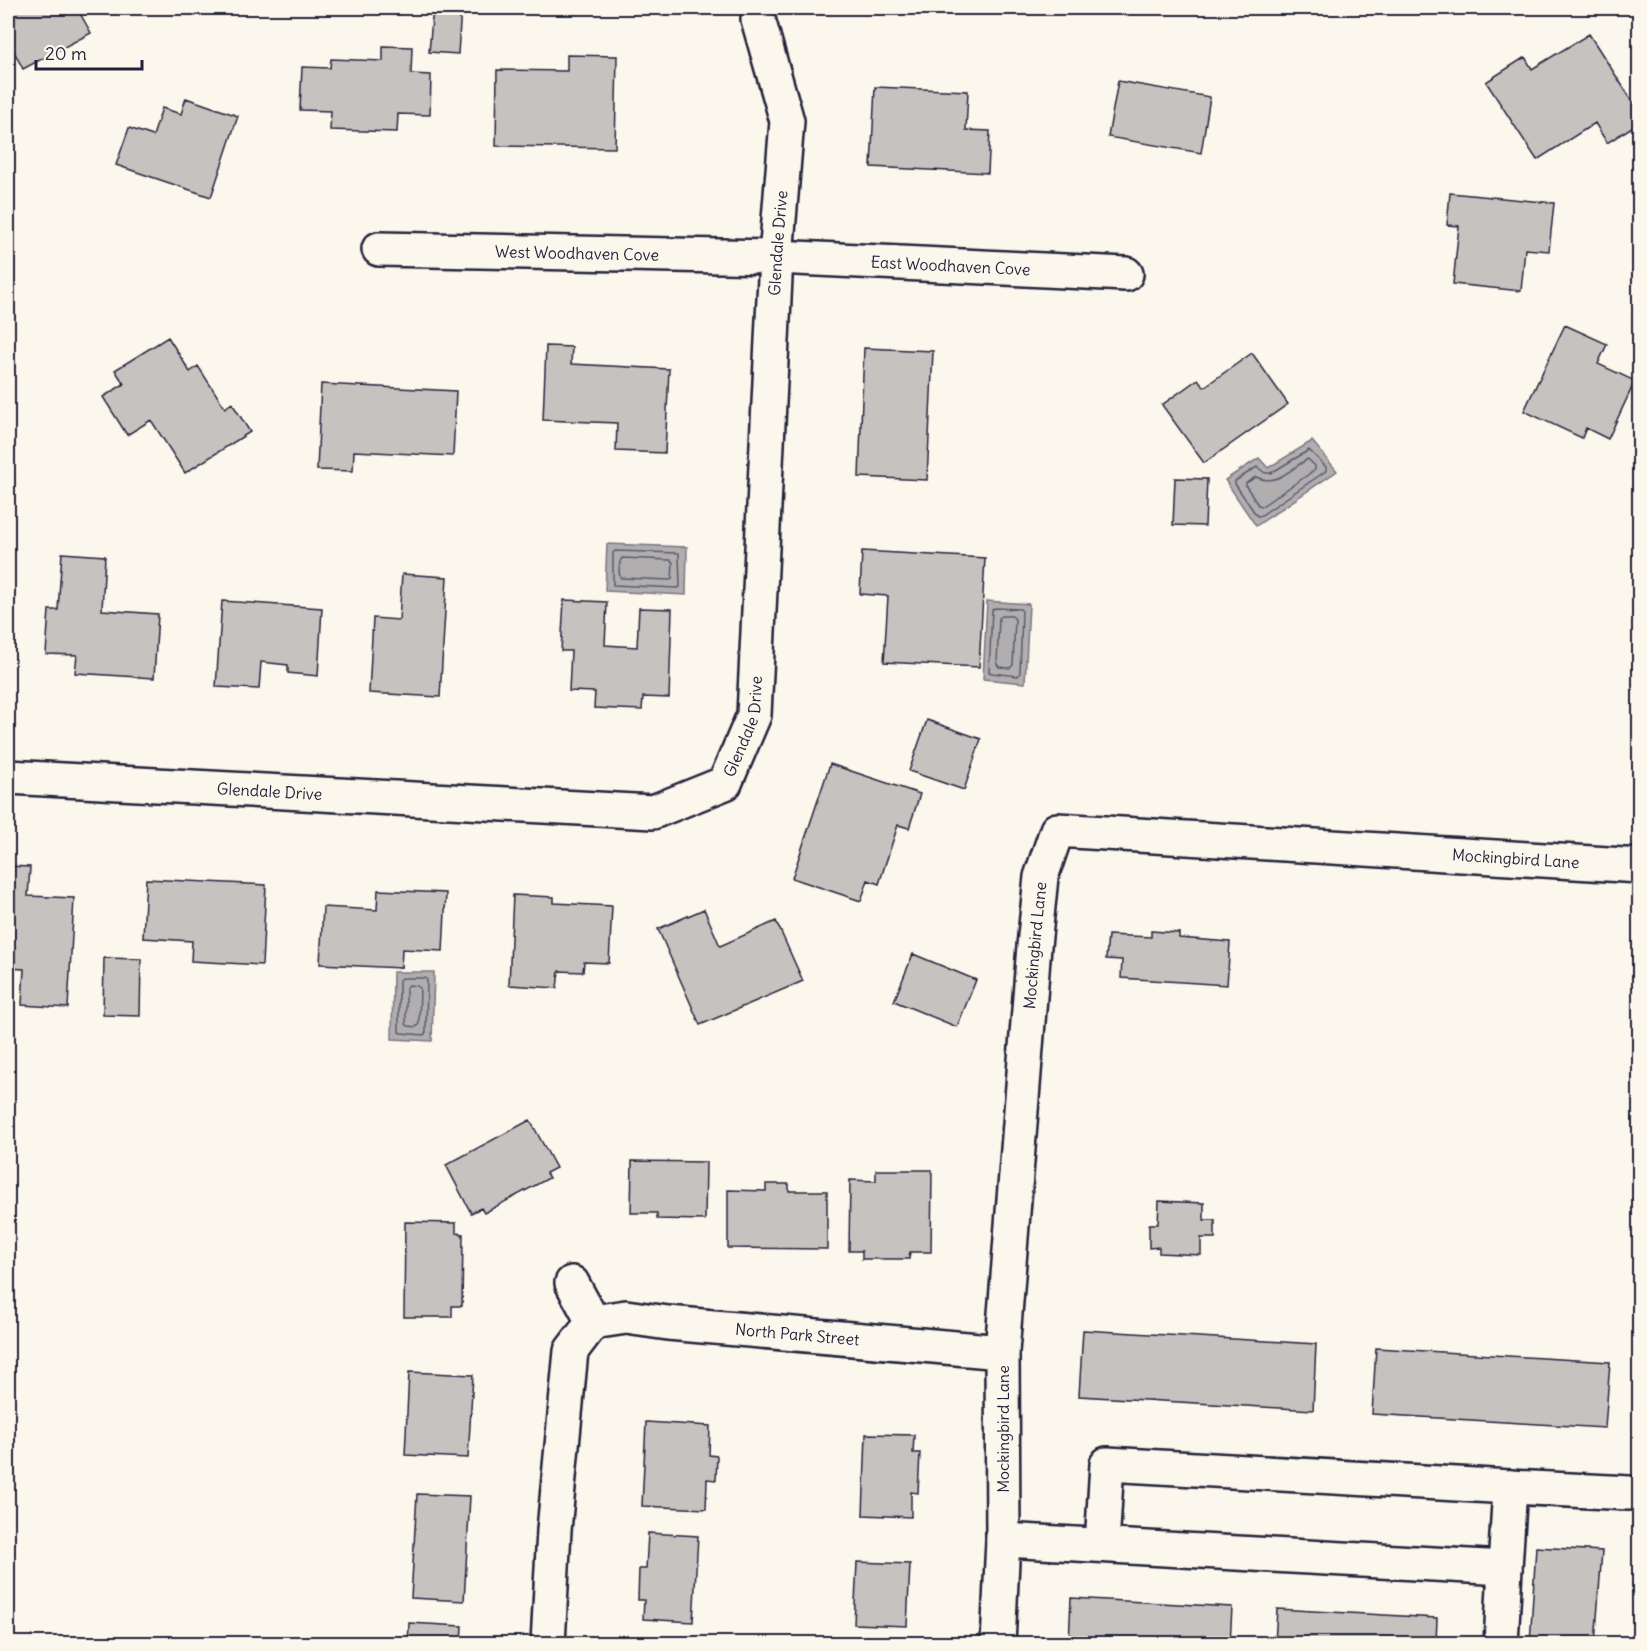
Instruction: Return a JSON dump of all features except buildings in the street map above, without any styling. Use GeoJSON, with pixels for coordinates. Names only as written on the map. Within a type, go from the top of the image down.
{"type":"FeatureCollection","features":[{"type":"Feature","properties":{"kind":"street","name":"Glendale Drive"},"geometry":{"type":"LineString","coordinates":[[8,777],[653,812],[725,783],[754,715],[776,257],[787,121],[758,19]]}},
{"type":"Feature","properties":{"kind":"street","name":"West Woodhaven Cove"},"geometry":{"type":"LineString","coordinates":[[379,249],[776,257]]}},
{"type":"Feature","properties":{"kind":"street","name":"East Woodhaven Cove"},"geometry":{"type":"LineString","coordinates":[[776,257],[1126,274]]}},
{"type":"Feature","properties":{"kind":"street","name":"Mockingbird Lane"},"geometry":{"type":"LineString","coordinates":[[998,1644],[1003,1540],[1002,1352],[1041,877],[1057,830],[1640,866]]}},
{"type":"Feature","properties":{"kind":"street"},"geometry":{"type":"LineString","coordinates":[[548,1644],[554,1530],[570,1351],[593,1322],[572,1283]]}},
{"type":"Feature","properties":{"kind":"street","name":"North Park Street"},"geometry":{"type":"LineString","coordinates":[[593,1322],[626,1317],[668,1323],[1002,1352]]}},
{"type":"Feature","properties":{"kind":"street"},"geometry":{"type":"LineString","coordinates":[[1102,1545],[1107,1464],[1629,1493]]}},
{"type":"Feature","properties":{"kind":"street"},"geometry":{"type":"LineString","coordinates":[[1501,1644],[1510,1487]]}},
{"type":"Feature","properties":{"kind":"street"},"geometry":{"type":"LineString","coordinates":[[1003,1540],[1505,1568]]}},
{"type":"Feature","properties":{"kind":"water"},"geometry":{"type":"Polygon","coordinates":[[[1312,441],[1337,471],[1256,526],[1225,480],[1259,458],[1268,468],[1312,441]]]}},
{"type":"Feature","properties":{"kind":"water"},"geometry":{"type":"Polygon","coordinates":[[[607,544],[687,547],[686,595],[605,591],[607,544]]]}},
{"type":"Feature","properties":{"kind":"water"},"geometry":{"type":"Polygon","coordinates":[[[987,601],[1029,604],[1025,683],[983,679],[987,601]]]}},
{"type":"Feature","properties":{"kind":"water"},"geometry":{"type":"Polygon","coordinates":[[[393,972],[434,972],[432,1041],[392,1039],[393,972]]]}}]}
